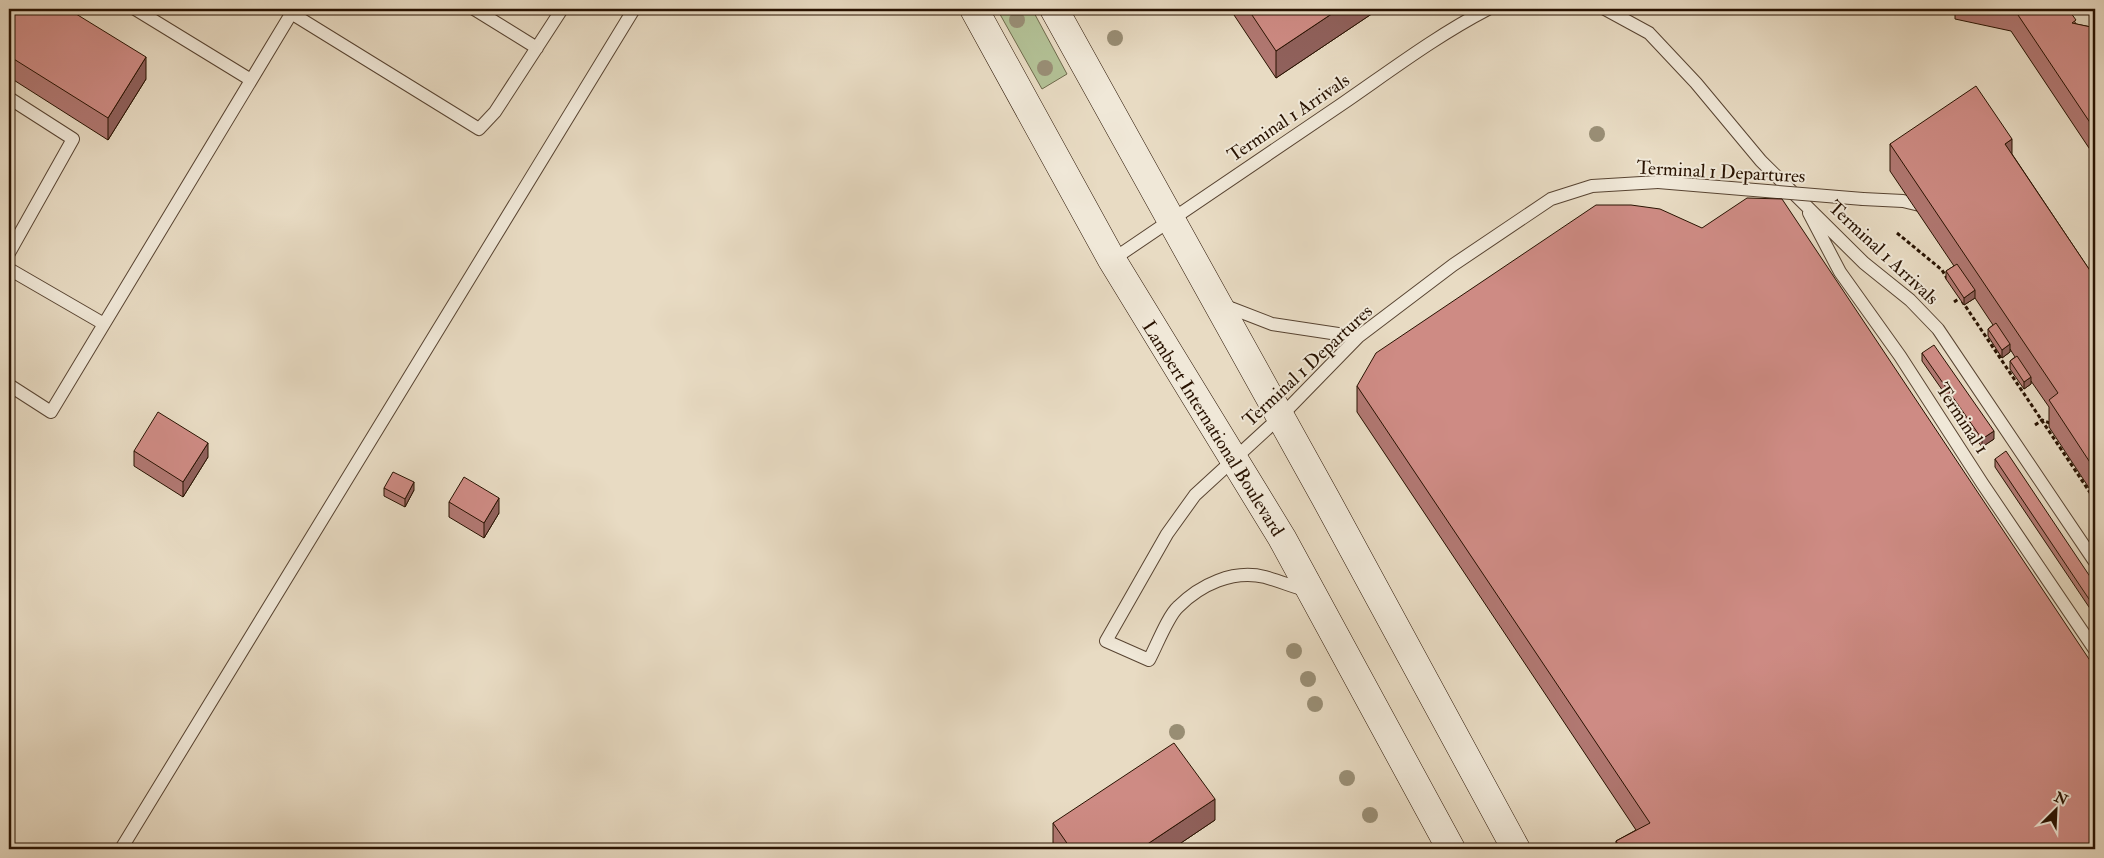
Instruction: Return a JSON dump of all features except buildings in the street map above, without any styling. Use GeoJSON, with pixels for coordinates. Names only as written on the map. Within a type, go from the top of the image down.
{"type":"FeatureCollection","features":[{"type":"Feature","properties":{"kind":"street","name":"Lambert International Boulevard"},"geometry":{"type":"LineString","coordinates":[[974,9],[1112,260],[1233,461],[1282,538],[1451,849]]}},
{"type":"Feature","properties":{"kind":"street"},"geometry":{"type":"LineString","coordinates":[[1054,9],[1516,849]]}},
{"type":"Feature","properties":{"kind":"lane"},"geometry":{"type":"LineString","coordinates":[[135,9],[251,80]]}},
{"type":"Feature","properties":{"kind":"lane"},"geometry":{"type":"LineString","coordinates":[[474,9],[537,48]]}},
{"type":"Feature","properties":{"kind":"lane"},"geometry":{"type":"LineString","coordinates":[[9,385],[51,412],[293,11],[479,129],[496,112],[562,9]]}},
{"type":"Feature","properties":{"kind":"lane"},"geometry":{"type":"LineString","coordinates":[[122,849],[634,9]]}},
{"type":"Feature","properties":{"kind":"lane","name":"Terminal 1 Arrivals"},"geometry":{"type":"LineString","coordinates":[[1112,260],[1339,106],[1406,58],[1488,9]]}},
{"type":"Feature","properties":{"kind":"lane","name":"Terminal 1 Arrivals"},"geometry":{"type":"LineString","coordinates":[[1606,9],[1649,33],[1696,83],[1761,162],[1864,262],[1910,300],[1938,328],[2095,562]]}},
{"type":"Feature","properties":{"kind":"lane"},"geometry":{"type":"LineString","coordinates":[[9,98],[73,140],[9,253]]}},
{"type":"Feature","properties":{"kind":"lane","name":"Terminal 1 Departures"},"geometry":{"type":"LineString","coordinates":[[1311,592],[1263,577],[1242,575],[1225,577],[1203,588],[1177,608],[1149,660],[1106,641],[1167,534],[1195,495],[1280,417],[1358,337],[1453,265],[1551,199],[1592,186],[1658,182],[1903,201],[1927,206],[1940,212]]}},
{"type":"Feature","properties":{"kind":"lane","name":"Terminal 1"},"geometry":{"type":"LineString","coordinates":[[1804,204],[1840,272],[1900,356],[1982,483],[2095,650]]}},
{"type":"Feature","properties":{"kind":"lane"},"geometry":{"type":"LineString","coordinates":[[9,269],[104,324]]}},
{"type":"Feature","properties":{"kind":"lane"},"geometry":{"type":"LineString","coordinates":[[1215,302],[1272,324],[1358,337]]}},
{"type":"Feature","properties":{"kind":"path"},"geometry":{"type":"LineString","coordinates":[[1897,233],[1942,270],[1952,285]]}},
{"type":"Feature","properties":{"kind":"path"},"geometry":{"type":"LineString","coordinates":[[1956,293],[2095,500]]}},
{"type":"Feature","properties":{"kind":"path"},"geometry":{"type":"LineString","coordinates":[[1954,302],[1960,298]]}},
{"type":"Feature","properties":{"kind":"path"},"geometry":{"type":"LineString","coordinates":[[2042,420],[2053,424]]}},
{"type":"Feature","properties":{"kind":"path"},"geometry":{"type":"LineString","coordinates":[[2035,425],[2042,420]]}},
{"type":"Feature","properties":{"kind":"green space"},"geometry":{"type":"Polygon","coordinates":[[[997,9],[1032,9],[1067,74],[1042,89],[997,9]]]}}]}
